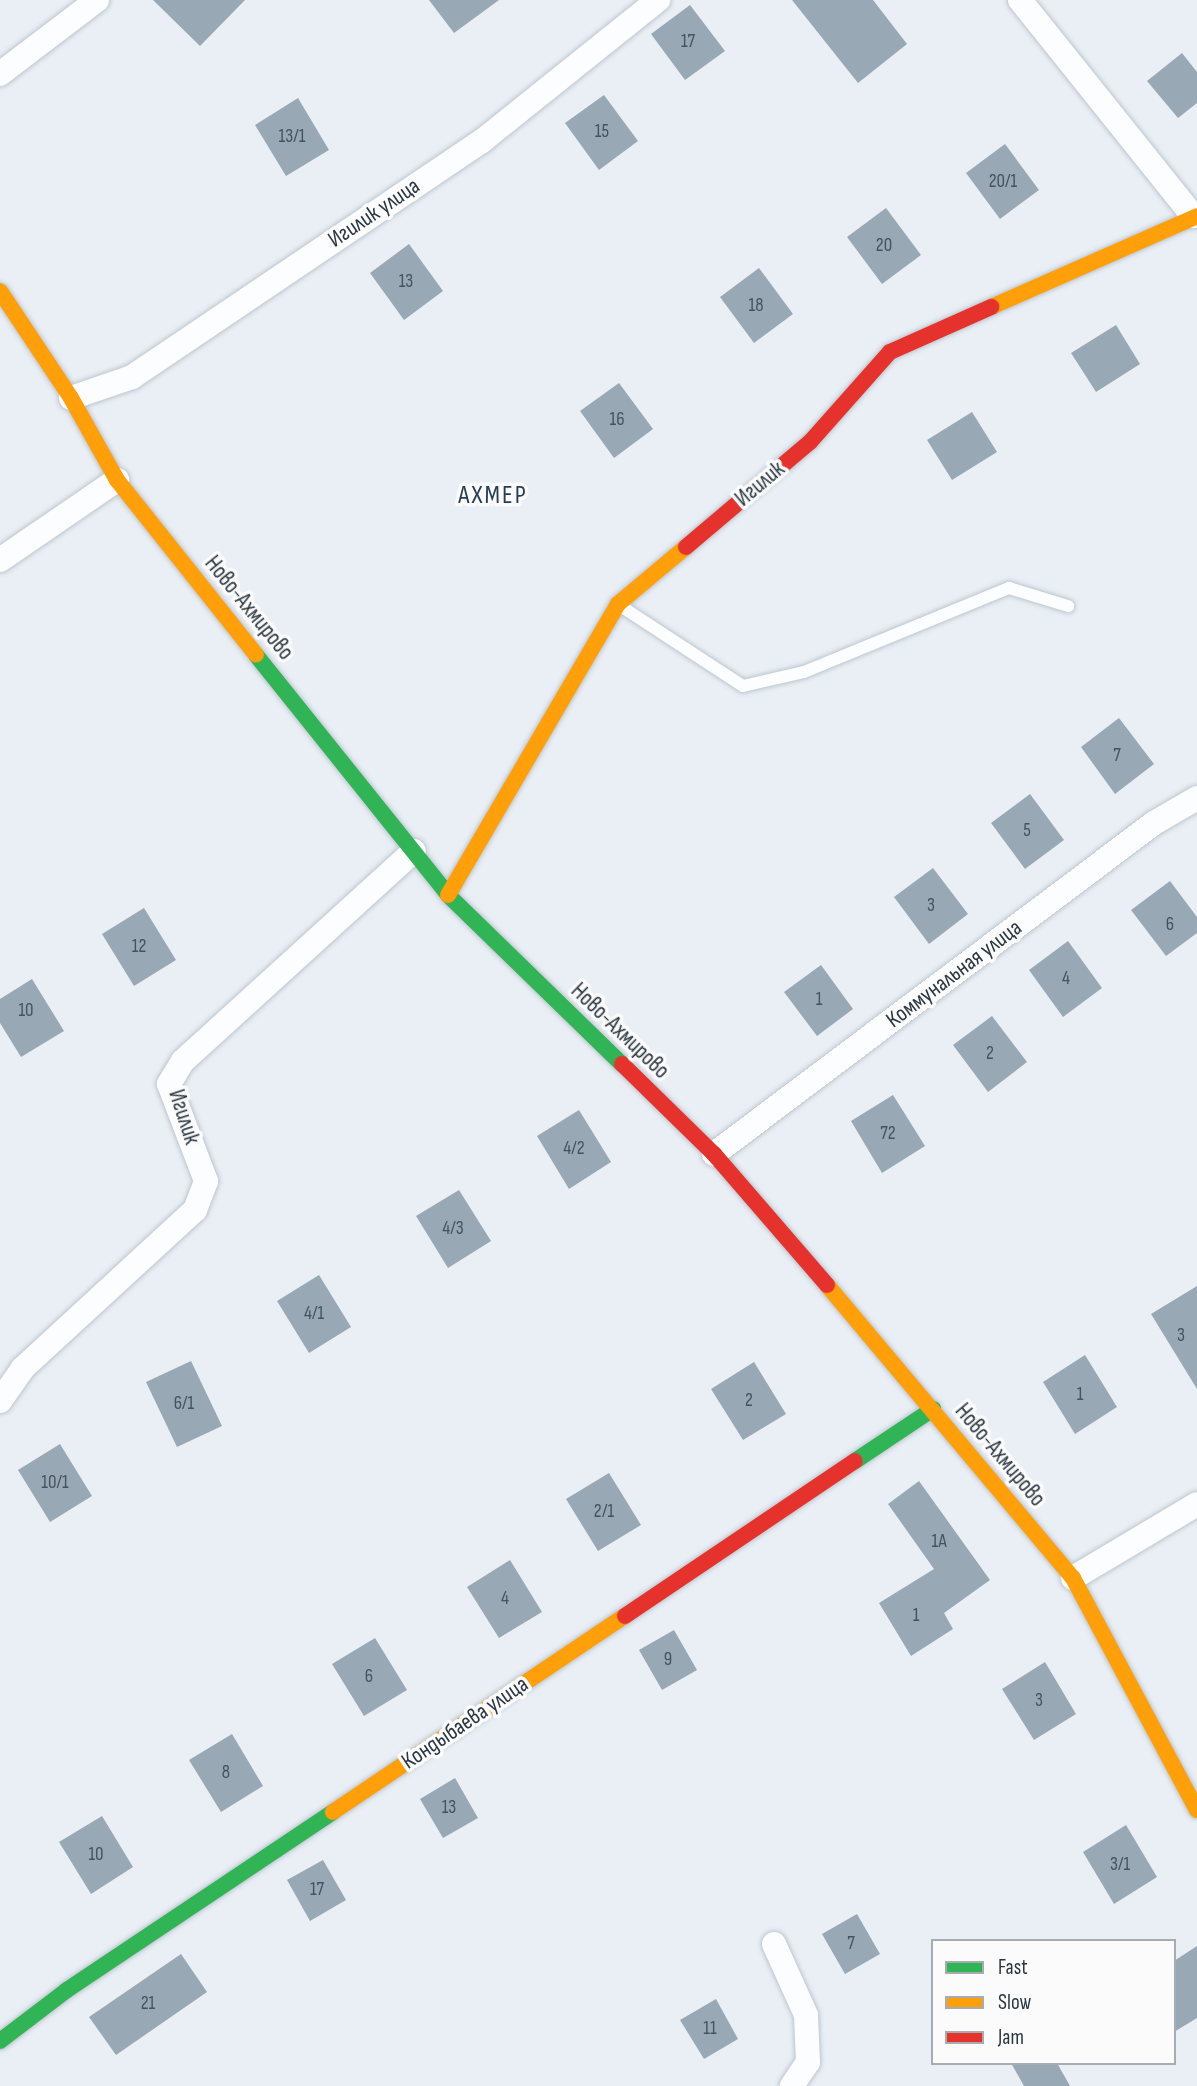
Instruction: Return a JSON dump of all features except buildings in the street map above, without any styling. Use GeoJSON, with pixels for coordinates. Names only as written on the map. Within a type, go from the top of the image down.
{"type":"FeatureCollection","features":[{"type":"Feature","properties":{"kind":"street"},"geometry":{"type":"LineString","coordinates":[[0,74],[97,0]]}},
{"type":"Feature","properties":{"kind":"street","name":"Игилик улица"},"geometry":{"type":"LineString","coordinates":[[71,398],[132,377],[482,141],[658,0]]}},
{"type":"Feature","properties":{"kind":"street"},"geometry":{"type":"LineString","coordinates":[[1020,0],[1195,216]]}},
{"type":"Feature","properties":{"kind":"street","name":"Игилик"},"geometry":{"type":"LineString","coordinates":[[448,895],[618,604],[810,442],[890,352],[1195,216]]}},
{"type":"Feature","properties":{"kind":"street","name":"Ново-Ахмирово"},"geometry":{"type":"LineString","coordinates":[[0,291],[71,398],[117,480],[448,895],[714,1154],[933,1409],[1073,1578],[1197,1810]]}},
{"type":"Feature","properties":{"kind":"street"},"geometry":{"type":"LineString","coordinates":[[0,560],[117,480]]}},
{"type":"Feature","properties":{"kind":"street","name":"Коммунальная улица"},"geometry":{"type":"LineString","coordinates":[[714,1154],[1154,823],[1197,798]]}},
{"type":"Feature","properties":{"kind":"street","name":"Игилик"},"geometry":{"type":"LineString","coordinates":[[0,1401],[22,1369],[195,1210],[206,1181],[169,1084],[183,1061],[414,851]]}},
{"type":"Feature","properties":{"kind":"street","name":"Кондыбаева улица"},"geometry":{"type":"LineString","coordinates":[[0,2041],[67,1990],[933,1409]]}},
{"type":"Feature","properties":{"kind":"street"},"geometry":{"type":"LineString","coordinates":[[1073,1578],[1197,1504]]}},
{"type":"Feature","properties":{"kind":"street"},"geometry":{"type":"LineString","coordinates":[[774,1944],[806,2015],[807,2062],[792,2086]]}},
{"type":"Feature","properties":{"kind":"lane"},"geometry":{"type":"LineString","coordinates":[[618,604],[743,686],[804,673],[1009,588],[1068,606]]}},
{"type":"Feature","properties":{"kind":"traffic: fast"},"geometry":{"type":"LineString","coordinates":[[256,655],[448,895],[622,1064]]}},
{"type":"Feature","properties":{"kind":"traffic: fast"},"geometry":{"type":"LineString","coordinates":[[855,1461],[933,1409]]}},
{"type":"Feature","properties":{"kind":"traffic: fast"},"geometry":{"type":"LineString","coordinates":[[0,2041],[67,1990],[333,1812]]}},
{"type":"Feature","properties":{"kind":"traffic: slow"},"geometry":{"type":"LineString","coordinates":[[991,307],[1197,216]]}},
{"type":"Feature","properties":{"kind":"traffic: slow"},"geometry":{"type":"LineString","coordinates":[[0,291],[71,398],[117,480],[256,655]]}},
{"type":"Feature","properties":{"kind":"traffic: slow"},"geometry":{"type":"LineString","coordinates":[[448,895],[618,604],[686,547]]}},
{"type":"Feature","properties":{"kind":"traffic: slow"},"geometry":{"type":"LineString","coordinates":[[827,1285],[1073,1578],[1197,1810]]}},
{"type":"Feature","properties":{"kind":"traffic: slow"},"geometry":{"type":"LineString","coordinates":[[333,1812],[625,1616]]}},
{"type":"Feature","properties":{"kind":"traffic: jam"},"geometry":{"type":"LineString","coordinates":[[686,547],[810,442],[890,352],[991,307]]}},
{"type":"Feature","properties":{"kind":"traffic: jam"},"geometry":{"type":"LineString","coordinates":[[622,1064],[714,1154],[827,1285]]}},
{"type":"Feature","properties":{"kind":"traffic: jam"},"geometry":{"type":"LineString","coordinates":[[625,1616],[855,1461]]}},
{"type":"Feature","properties":{"kind":"district","name":"АХМЕР"},"geometry":{"type":"Point","coordinates":[493,496]}}]}
